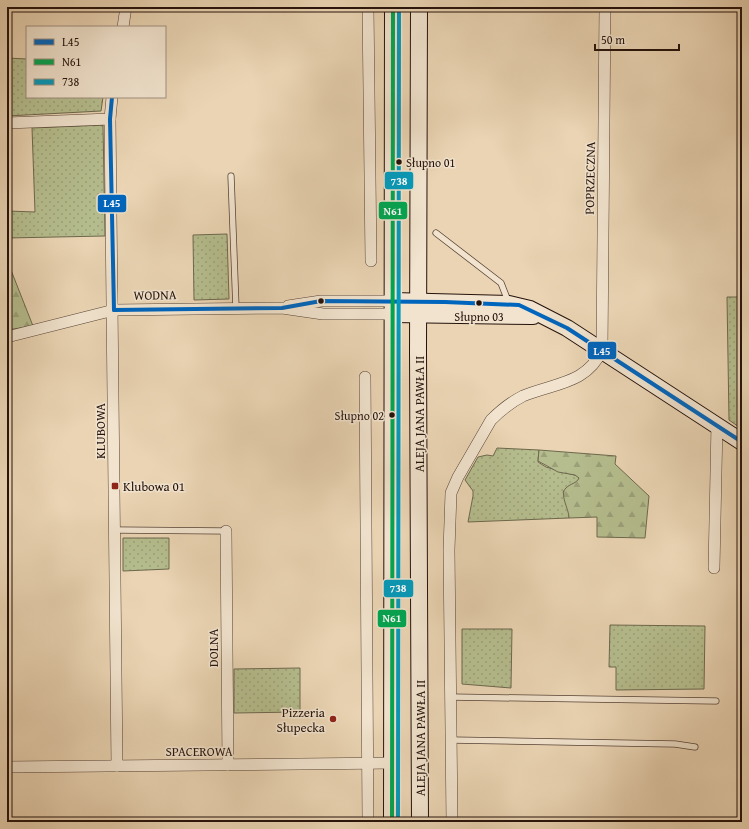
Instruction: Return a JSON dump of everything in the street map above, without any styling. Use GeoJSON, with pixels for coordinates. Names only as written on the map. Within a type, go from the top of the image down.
{"type":"FeatureCollection","features":[{"type":"Feature","properties":{"kind":"main road","name":"ALEJA JANA PAWŁA II"},"geometry":{"type":"LineString","coordinates":[[392,7],[392,822]]}},
{"type":"Feature","properties":{"kind":"main road","name":"ALEJA JANA PAWŁA II"},"geometry":{"type":"LineString","coordinates":[[419,7],[420,822]]}},
{"type":"Feature","properties":{"kind":"main road"},"geometry":{"type":"LineString","coordinates":[[393,308],[509,304],[530,309],[567,328],[717,424],[742,442]]}},
{"type":"Feature","properties":{"kind":"main road"},"geometry":{"type":"LineString","coordinates":[[419,308],[542,316]]}},
{"type":"Feature","properties":{"kind":"street"},"geometry":{"type":"LineString","coordinates":[[122,26],[126,7]]}},
{"type":"Feature","properties":{"kind":"street"},"geometry":{"type":"LineString","coordinates":[[368,7],[371,261]]}},
{"type":"Feature","properties":{"kind":"street","name":"POPRZECZNA"},"geometry":{"type":"LineString","coordinates":[[602,350],[605,7]]}},
{"type":"Feature","properties":{"kind":"street","name":"KLUBOWA"},"geometry":{"type":"LineString","coordinates":[[112,98],[110,119],[114,310],[117,766]]}},
{"type":"Feature","properties":{"kind":"street"},"geometry":{"type":"LineString","coordinates":[[7,123],[110,119]]}},
{"type":"Feature","properties":{"kind":"street","name":"WODNA"},"geometry":{"type":"LineString","coordinates":[[7,337],[114,310],[282,308],[321,301],[393,308]]}},
{"type":"Feature","properties":{"kind":"street"},"geometry":{"type":"LineString","coordinates":[[452,822],[449,525],[451,493],[458,477],[491,420],[497,414],[513,401],[522,396],[583,374],[597,362],[602,350]]}},
{"type":"Feature","properties":{"kind":"street"},"geometry":{"type":"LineString","coordinates":[[365,377],[368,822]]}},
{"type":"Feature","properties":{"kind":"street"},"geometry":{"type":"LineString","coordinates":[[714,568],[717,424]]}},
{"type":"Feature","properties":{"kind":"street","name":"DOLNA"},"geometry":{"type":"LineString","coordinates":[[226,531],[228,765]]}},
{"type":"Feature","properties":{"kind":"street","name":"SPACEROWA"},"geometry":{"type":"LineString","coordinates":[[7,767],[392,763]]}},
{"type":"Feature","properties":{"kind":"lane"},"geometry":{"type":"LineString","coordinates":[[231,176],[236,308]]}},
{"type":"Feature","properties":{"kind":"lane"},"geometry":{"type":"LineString","coordinates":[[436,233],[501,283],[509,304]]}},
{"type":"Feature","properties":{"kind":"lane"},"geometry":{"type":"LineString","coordinates":[[115,530],[226,531]]}},
{"type":"Feature","properties":{"kind":"lane"},"geometry":{"type":"LineString","coordinates":[[450,697],[716,701]]}},
{"type":"Feature","properties":{"kind":"lane"},"geometry":{"type":"LineString","coordinates":[[451,740],[675,744],[695,747]]}},
{"type":"Feature","properties":{"kind":"green space"},"geometry":{"type":"Polygon","coordinates":[[[7,58],[26,59],[26,98],[103,98],[101,111],[7,116],[7,58]]]}},
{"type":"Feature","properties":{"kind":"green space"},"geometry":{"type":"Polygon","coordinates":[[[103,125],[105,236],[7,238],[7,211],[35,212],[32,128],[103,125]]]}},
{"type":"Feature","properties":{"kind":"green space"},"geometry":{"type":"Polygon","coordinates":[[[227,234],[229,299],[194,300],[193,235],[227,234]]]}},
{"type":"Feature","properties":{"kind":"green space"},"geometry":{"type":"Polygon","coordinates":[[[7,260],[33,326],[7,330],[7,260]]]}},
{"type":"Feature","properties":{"kind":"green space"},"geometry":{"type":"Polygon","coordinates":[[[727,297],[742,297],[742,429],[729,420],[727,297]]]}},
{"type":"Feature","properties":{"kind":"green space"},"geometry":{"type":"Polygon","coordinates":[[[497,448],[539,450],[538,462],[546,467],[578,476],[579,479],[563,492],[569,509],[569,518],[468,522],[473,491],[465,480],[478,457],[487,455],[493,456],[497,448]]]}},
{"type":"Feature","properties":{"kind":"green space"},"geometry":{"type":"Polygon","coordinates":[[[539,450],[616,456],[615,464],[649,496],[645,538],[597,537],[597,517],[569,518],[564,498],[564,491],[579,478],[575,475],[558,472],[538,461],[539,450]]]}},
{"type":"Feature","properties":{"kind":"green space"},"geometry":{"type":"Polygon","coordinates":[[[123,538],[169,538],[169,569],[123,571],[123,538]]]}},
{"type":"Feature","properties":{"kind":"green space"},"geometry":{"type":"Polygon","coordinates":[[[610,625],[705,626],[704,689],[616,690],[616,667],[609,667],[610,625]]]}},
{"type":"Feature","properties":{"kind":"green space"},"geometry":{"type":"Polygon","coordinates":[[[462,629],[512,629],[511,688],[462,684],[462,629]]]}},
{"type":"Feature","properties":{"kind":"green space"},"geometry":{"type":"Polygon","coordinates":[[[300,668],[300,712],[234,713],[234,669],[300,668]]]}},
{"type":"Feature","properties":{"kind":"transit line","name":"N61"},"geometry":{"type":"LineString","coordinates":[[392,822],[393,7]]}},
{"type":"Feature","properties":{"kind":"transit line","name":"738"},"geometry":{"type":"LineString","coordinates":[[398,822],[399,7]]}},
{"type":"Feature","properties":{"kind":"transit line","name":"L45"},"geometry":{"type":"LineString","coordinates":[[112,98],[110,119],[114,310]]}},
{"type":"Feature","properties":{"kind":"transit line","name":"L45"},"geometry":{"type":"LineString","coordinates":[[114,310],[282,308],[321,301],[445,302],[519,305],[567,328],[742,442]]}},
{"type":"Feature","properties":{"kind":"place","name":"Słupno 01"},"geometry":{"type":"Point","coordinates":[399,162]}},
{"type":"Feature","properties":{"kind":"place","name":"Słupno 03"},"geometry":{"type":"Point","coordinates":[479,303]}},
{"type":"Feature","properties":{"kind":"place","name":"Słupno 02"},"geometry":{"type":"Point","coordinates":[392,415]}},
{"type":"Feature","properties":{"kind":"place","name":"Klubowa 01"},"geometry":{"type":"Point","coordinates":[115,486]}},
{"type":"Feature","properties":{"kind":"place","name":"Pizzeria Słupecka"},"geometry":{"type":"Point","coordinates":[333,719]}}]}
